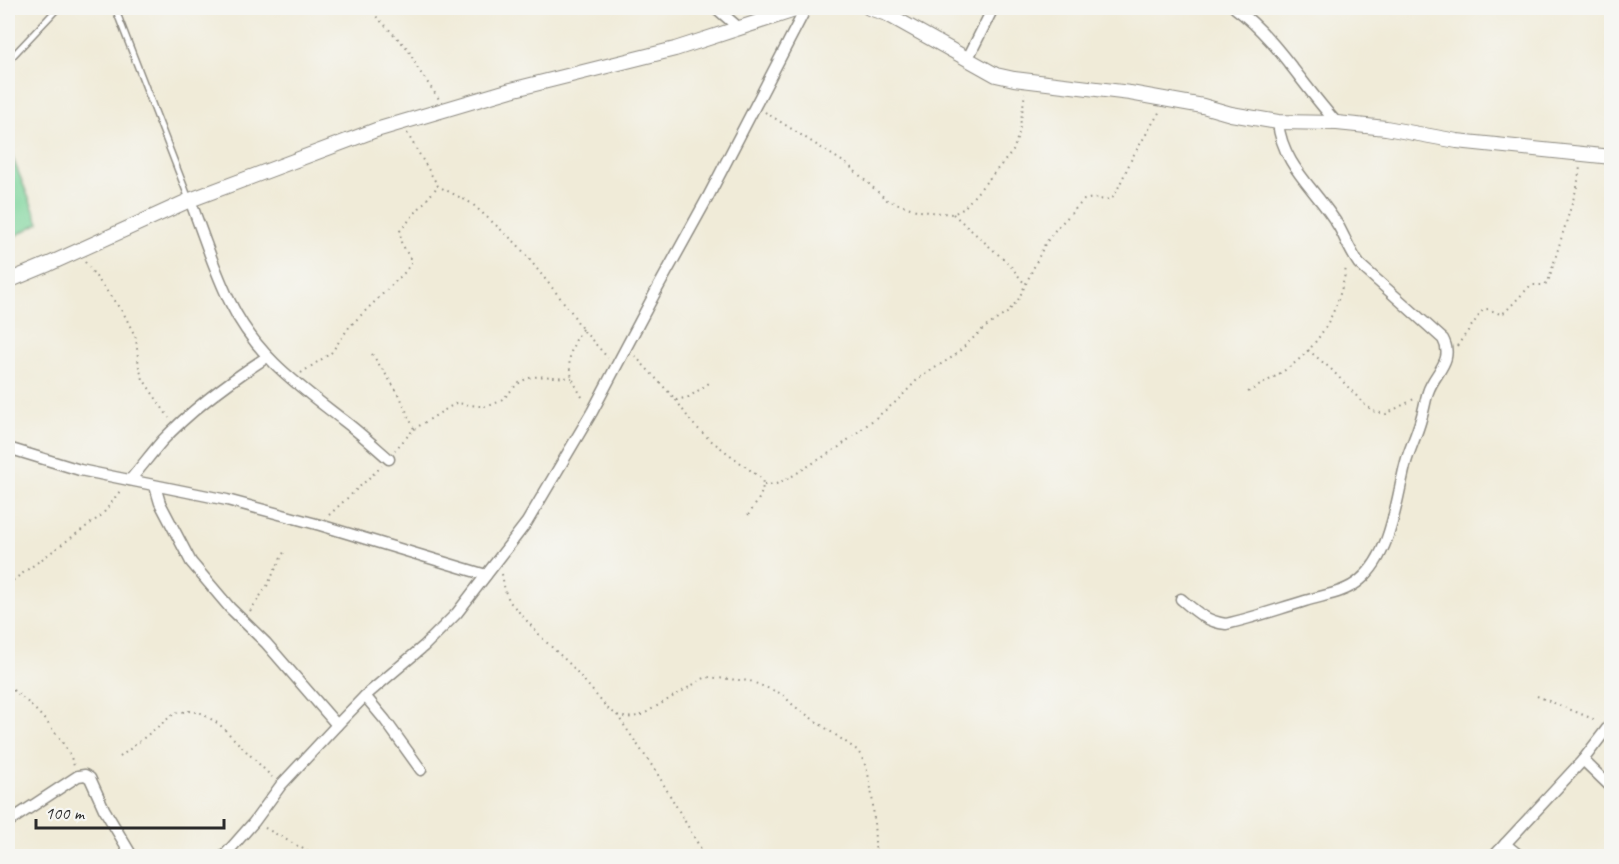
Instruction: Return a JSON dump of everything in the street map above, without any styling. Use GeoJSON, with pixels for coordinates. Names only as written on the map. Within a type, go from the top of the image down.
{"type":"FeatureCollection","features":[{"type":"Feature","properties":{"kind":"street"},"geometry":{"type":"LineString","coordinates":[[716,8],[739,28]]}},
{"type":"Feature","properties":{"kind":"street"},"geometry":{"type":"LineString","coordinates":[[8,281],[190,200],[400,122],[511,90],[675,49],[801,8]]}},
{"type":"Feature","properties":{"kind":"street"},"geometry":{"type":"LineString","coordinates":[[224,856],[254,822],[281,785],[337,725],[365,696],[441,630],[457,613],[528,522],[592,412],[708,197],[806,8]]}},
{"type":"Feature","properties":{"kind":"street"},"geometry":{"type":"LineString","coordinates":[[869,8],[887,14],[996,75],[1169,99],[1231,114],[1278,122],[1337,123],[1386,128],[1457,141],[1611,157]]}},
{"type":"Feature","properties":{"kind":"street"},"geometry":{"type":"LineString","coordinates":[[967,60],[993,8]]}},
{"type":"Feature","properties":{"kind":"street"},"geometry":{"type":"LineString","coordinates":[[1235,8],[1262,30],[1314,98],[1337,123]]}},
{"type":"Feature","properties":{"kind":"street"},"geometry":{"type":"LineString","coordinates":[[1181,599],[1202,617],[1214,623],[1226,624],[1332,594],[1352,586],[1361,579],[1373,567],[1390,530],[1407,459],[1428,391],[1448,357],[1448,347],[1443,339],[1359,264],[1349,250],[1339,228],[1293,166],[1280,136],[1278,122]]}},
{"type":"Feature","properties":{"kind":"street"},"geometry":{"type":"LineString","coordinates":[[190,200],[230,303],[250,335],[267,357],[290,380],[389,459]]}},
{"type":"Feature","properties":{"kind":"street"},"geometry":{"type":"LineString","coordinates":[[130,480],[176,428],[227,383],[267,357]]}},
{"type":"Feature","properties":{"kind":"street"},"geometry":{"type":"LineString","coordinates":[[8,448],[80,470],[227,500],[310,522],[486,575]]}},
{"type":"Feature","properties":{"kind":"street"},"geometry":{"type":"LineString","coordinates":[[155,486],[160,503],[191,562],[266,643],[337,725]]}},
{"type":"Feature","properties":{"kind":"street"},"geometry":{"type":"LineString","coordinates":[[365,696],[386,720],[421,770]]}},
{"type":"Feature","properties":{"kind":"street"},"geometry":{"type":"LineString","coordinates":[[1494,856],[1582,760],[1610,724]]}},
{"type":"Feature","properties":{"kind":"street"},"geometry":{"type":"LineString","coordinates":[[1582,760],[1611,788]]}},
{"type":"Feature","properties":{"kind":"street"},"geometry":{"type":"LineString","coordinates":[[8,822],[76,778],[85,775],[90,778],[104,809],[132,856]]}},
{"type":"Feature","properties":{"kind":"street"},"geometry":{"type":"LineString","coordinates":[[1505,844],[1520,856]]}},
{"type":"Feature","properties":{"kind":"lane"},"geometry":{"type":"LineString","coordinates":[[8,61],[58,8]]}},
{"type":"Feature","properties":{"kind":"lane"},"geometry":{"type":"LineString","coordinates":[[115,8],[190,200]]}},
{"type":"Feature","properties":{"kind":"path"},"geometry":{"type":"LineString","coordinates":[[368,8],[408,49],[418,69],[440,101]]}},
{"type":"Feature","properties":{"kind":"path"},"geometry":{"type":"LineString","coordinates":[[755,106],[848,165],[887,200],[919,211],[953,214],[963,209],[1013,151],[1019,133],[1027,80]]}},
{"type":"Feature","properties":{"kind":"path"},"geometry":{"type":"LineString","coordinates":[[764,486],[783,481],[839,447],[897,401],[919,378],[954,356],[984,328],[1007,313],[1018,300],[1045,244],[1084,200],[1093,198],[1106,200],[1114,197],[1148,129],[1169,99]]}},
{"type":"Feature","properties":{"kind":"path"},"geometry":{"type":"LineString","coordinates":[[400,122],[438,186],[471,203],[517,244],[570,310],[582,329],[616,367]]}},
{"type":"Feature","properties":{"kind":"path"},"geometry":{"type":"LineString","coordinates":[[1448,357],[1483,310],[1488,309],[1500,314],[1505,312],[1531,285],[1544,285],[1548,282],[1575,196],[1582,155]]}},
{"type":"Feature","properties":{"kind":"path"},"geometry":{"type":"LineString","coordinates":[[290,380],[331,353],[350,326],[404,273],[412,262],[401,242],[400,231],[438,186]]}},
{"type":"Feature","properties":{"kind":"path"},"geometry":{"type":"LineString","coordinates":[[953,214],[1009,264],[1025,284]]}},
{"type":"Feature","properties":{"kind":"path"},"geometry":{"type":"LineString","coordinates":[[1248,392],[1284,370],[1308,350],[1336,307],[1345,277],[1349,250]]}},
{"type":"Feature","properties":{"kind":"path"},"geometry":{"type":"LineString","coordinates":[[77,252],[124,314],[136,338],[139,368],[143,379],[176,428]]}},
{"type":"Feature","properties":{"kind":"path"},"geometry":{"type":"LineString","coordinates":[[582,329],[572,344],[569,370],[592,412]]}},
{"type":"Feature","properties":{"kind":"path"},"geometry":{"type":"LineString","coordinates":[[627,347],[709,440],[762,479],[764,486],[747,517]]}},
{"type":"Feature","properties":{"kind":"path"},"geometry":{"type":"LineString","coordinates":[[1308,350],[1375,412],[1386,414],[1428,391]]}},
{"type":"Feature","properties":{"kind":"path"},"geometry":{"type":"LineString","coordinates":[[414,429],[456,403],[488,407],[503,399],[518,383],[528,378],[572,378]]}},
{"type":"Feature","properties":{"kind":"path"},"geometry":{"type":"LineString","coordinates":[[676,400],[689,397],[708,383]]}},
{"type":"Feature","properties":{"kind":"path"},"geometry":{"type":"LineString","coordinates":[[8,584],[102,515],[130,480]]}},
{"type":"Feature","properties":{"kind":"path"},"geometry":{"type":"LineString","coordinates":[[244,621],[267,586],[285,550]]}},
{"type":"Feature","properties":{"kind":"path"},"geometry":{"type":"LineString","coordinates":[[501,556],[505,591],[510,602],[616,715],[657,773],[705,856]]}},
{"type":"Feature","properties":{"kind":"path"},"geometry":{"type":"LineString","coordinates":[[616,715],[627,717],[642,715],[706,676],[750,681],[782,694],[794,706],[857,750],[865,760],[870,773],[876,856]]}},
{"type":"Feature","properties":{"kind":"path"},"geometry":{"type":"LineString","coordinates":[[8,687],[21,696],[58,737],[72,759],[76,778]]}},
{"type":"Feature","properties":{"kind":"path"},"geometry":{"type":"LineString","coordinates":[[1538,696],[1610,724]]}},
{"type":"Feature","properties":{"kind":"path"},"geometry":{"type":"LineString","coordinates":[[120,757],[175,713],[201,712],[219,724],[281,785]]}},
{"type":"Feature","properties":{"kind":"path"},"geometry":{"type":"LineString","coordinates":[[254,822],[316,856]]}},
{"type":"Feature","properties":{"kind":"green space"},"geometry":{"type":"Polygon","coordinates":[[[8,147],[39,223],[8,240],[8,147]]]}}]}
